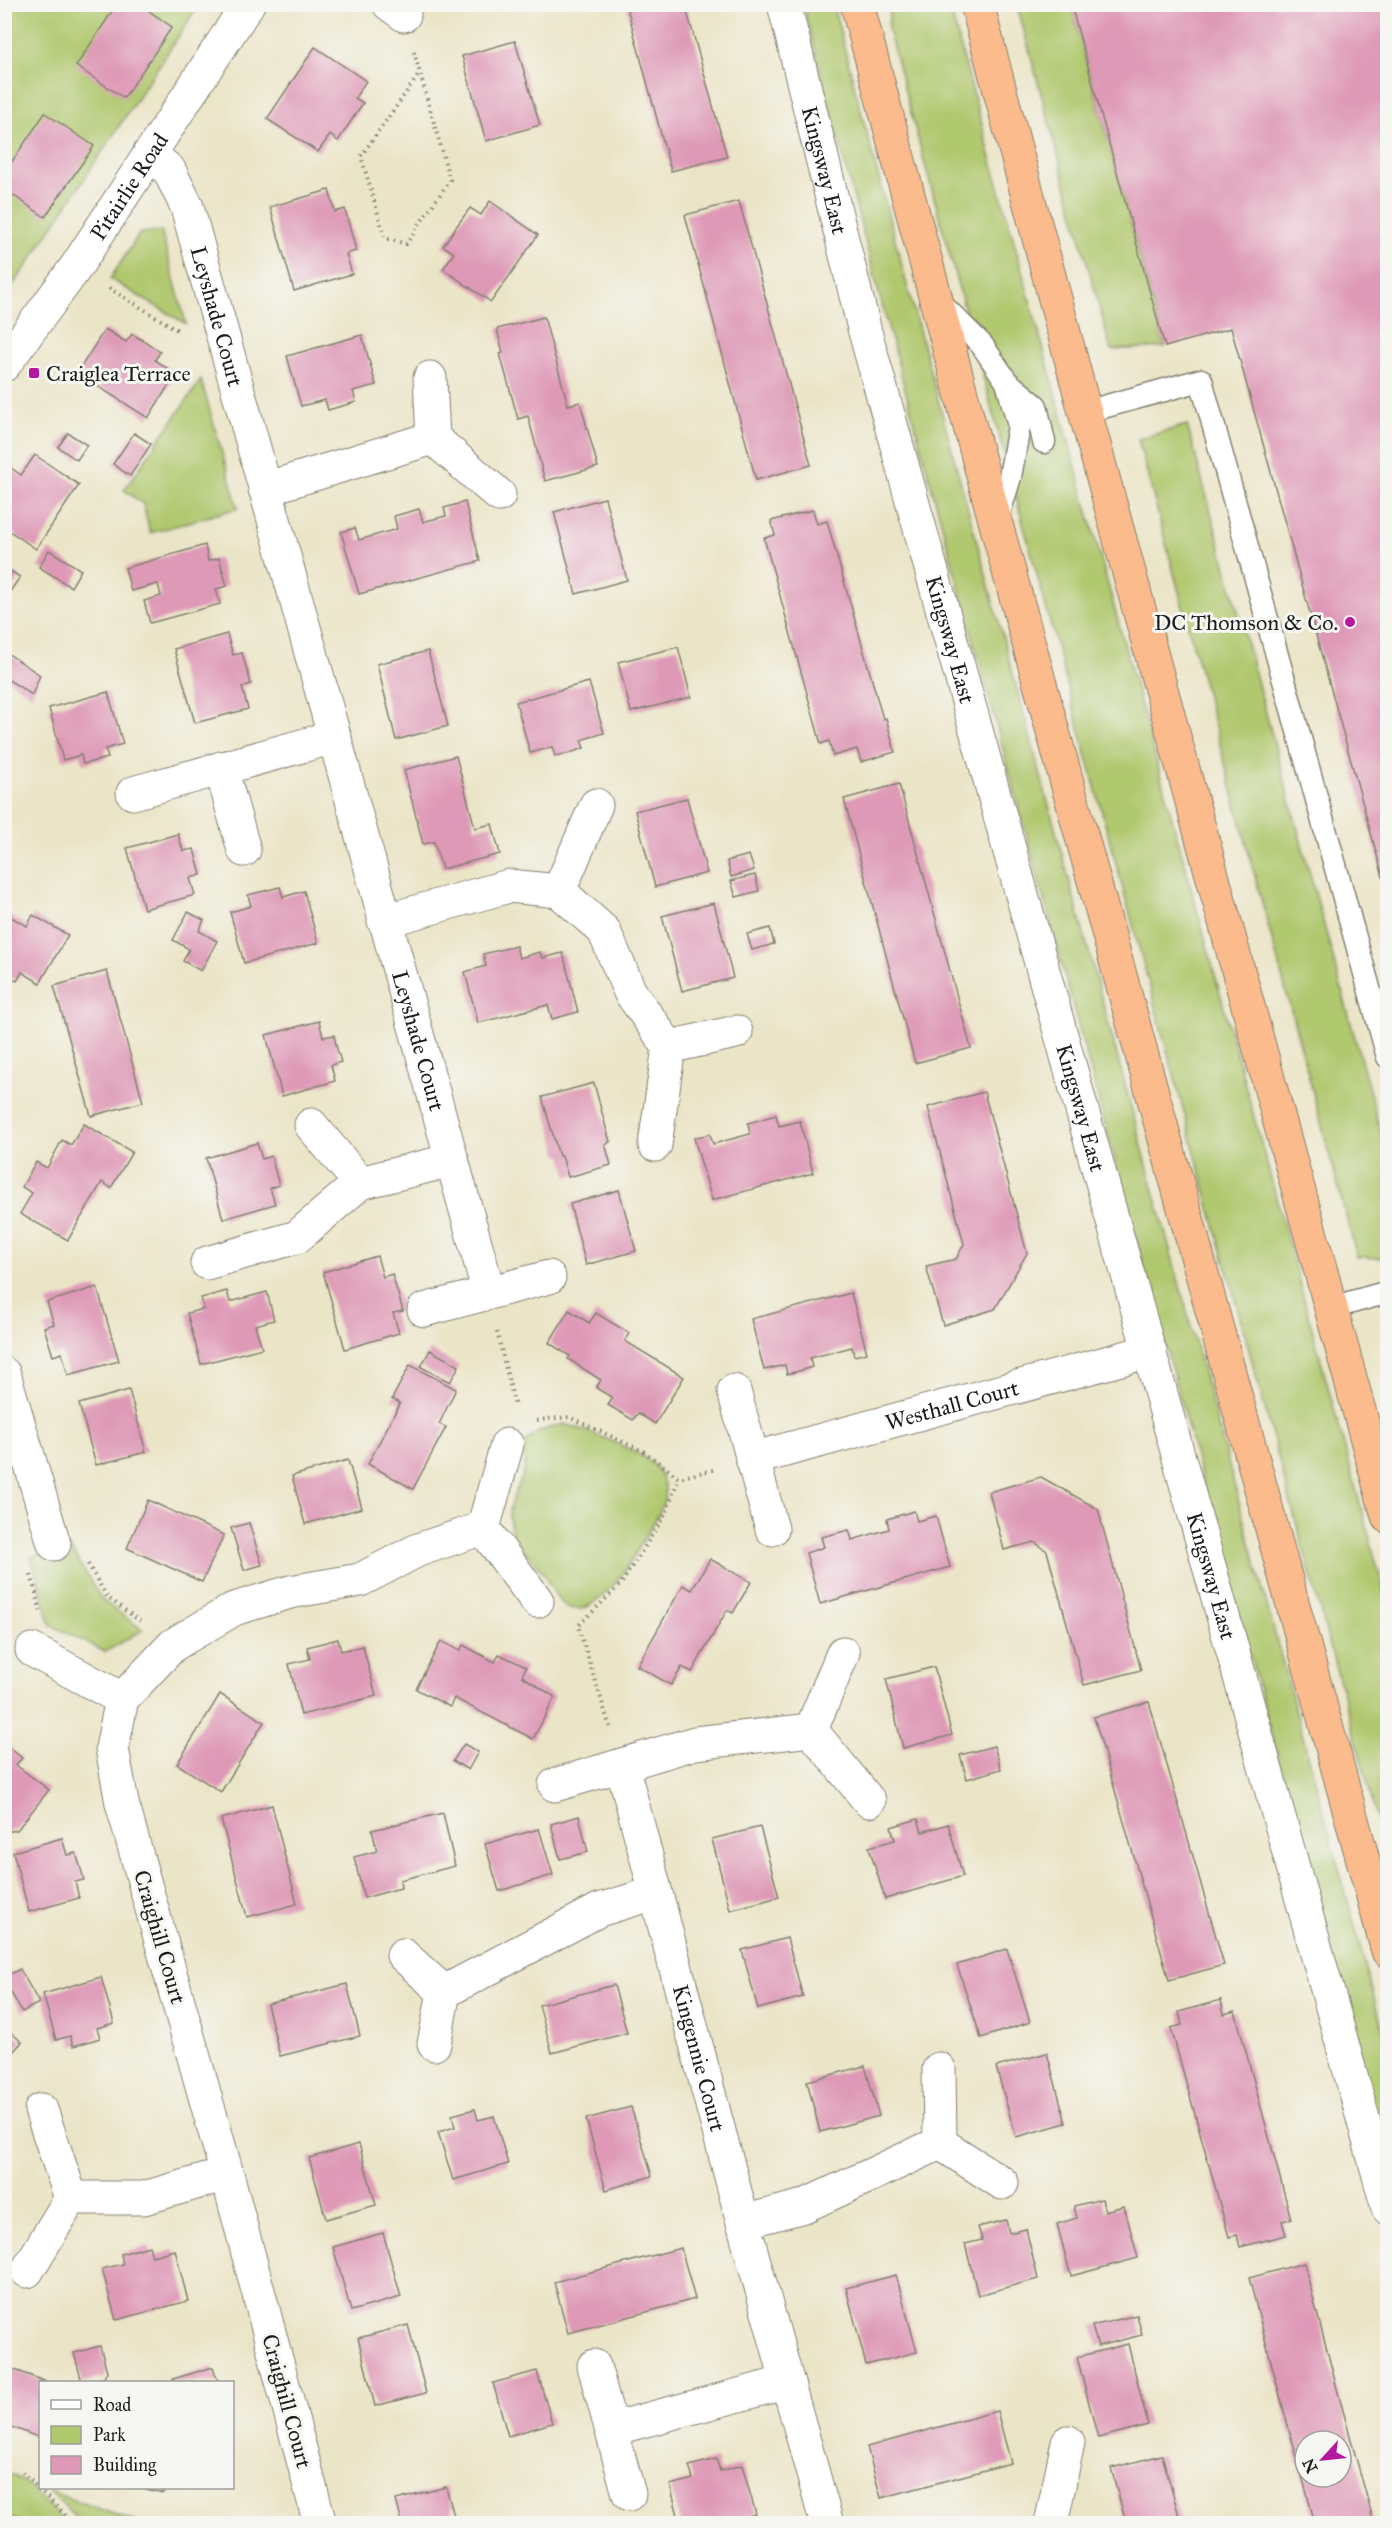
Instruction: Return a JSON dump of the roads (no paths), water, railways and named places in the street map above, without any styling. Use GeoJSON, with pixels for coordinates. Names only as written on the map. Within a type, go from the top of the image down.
{"type":"FeatureCollection","features":[{"type":"Feature","properties":{"kind":"highway"},"geometry":{"type":"LineString","coordinates":[[857,4],[996,524],[1388,1951]]}},
{"type":"Feature","properties":{"kind":"highway"},"geometry":{"type":"LineString","coordinates":[[977,4],[1085,412],[1388,1516]]}},
{"type":"Feature","properties":{"kind":"street","name":"Pitairlie Road"},"geometry":{"type":"LineString","coordinates":[[6,359],[76,267],[248,4]]}},
{"type":"Feature","properties":{"kind":"street","name":"Kingsway East"},"geometry":{"type":"LineString","coordinates":[[784,4],[864,328],[1388,2208]]}},
{"type":"Feature","properties":{"kind":"street","name":"Leyshade Court"},"geometry":{"type":"LineString","coordinates":[[149,154],[169,170],[186,207],[489,1293]]}},
{"type":"Feature","properties":{"kind":"street"},"geometry":{"type":"LineString","coordinates":[[430,378],[433,438],[499,495]]}},
{"type":"Feature","properties":{"kind":"street"},"geometry":{"type":"LineString","coordinates":[[265,489],[433,438]]}},
{"type":"Feature","properties":{"kind":"street"},"geometry":{"type":"LineString","coordinates":[[133,793],[334,737]]}},
{"type":"Feature","properties":{"kind":"street"},"geometry":{"type":"LineString","coordinates":[[221,768],[244,850]]}},
{"type":"Feature","properties":{"kind":"street"},"geometry":{"type":"LineString","coordinates":[[559,891],[596,805]]}},
{"type":"Feature","properties":{"kind":"street"},"geometry":{"type":"LineString","coordinates":[[384,921],[509,886],[559,891],[604,932],[630,992],[669,1047],[655,1145]]}},
{"type":"Feature","properties":{"kind":"street"},"geometry":{"type":"LineString","coordinates":[[669,1047],[736,1032]]}},
{"type":"Feature","properties":{"kind":"street"},"geometry":{"type":"LineString","coordinates":[[311,1125],[360,1183]]}},
{"type":"Feature","properties":{"kind":"street"},"geometry":{"type":"LineString","coordinates":[[207,1263],[297,1237],[360,1183],[452,1160]]}},
{"type":"Feature","properties":{"kind":"street"},"geometry":{"type":"LineString","coordinates":[[424,1310],[549,1277]]}},
{"type":"Feature","properties":{"kind":"street","name":"Westhall Court"},"geometry":{"type":"LineString","coordinates":[[752,1459],[1150,1351]]}},
{"type":"Feature","properties":{"kind":"street"},"geometry":{"type":"LineString","coordinates":[[4,1374],[10,1415],[54,1544]]}},
{"type":"Feature","properties":{"kind":"street"},"geometry":{"type":"LineString","coordinates":[[734,1391],[772,1529]]}},
{"type":"Feature","properties":{"kind":"street"},"geometry":{"type":"LineString","coordinates":[[483,1528],[507,1445]]}},
{"type":"Feature","properties":{"kind":"street"},"geometry":{"type":"LineString","coordinates":[[483,1528],[537,1601]]}},
{"type":"Feature","properties":{"kind":"street"},"geometry":{"type":"LineString","coordinates":[[32,1650],[122,1699],[173,1645],[234,1609],[290,1592],[360,1580],[418,1550],[483,1528]]}},
{"type":"Feature","properties":{"kind":"street"},"geometry":{"type":"LineString","coordinates":[[811,1730],[843,1653]]}},
{"type":"Feature","properties":{"kind":"street","name":"Craighill Court"},"geometry":{"type":"LineString","coordinates":[[122,1699],[112,1748],[122,1803],[227,2174],[320,2523]]}},
{"type":"Feature","properties":{"kind":"street"},"geometry":{"type":"LineString","coordinates":[[555,1785],[695,1743],[811,1730]]}},
{"type":"Feature","properties":{"kind":"street"},"geometry":{"type":"LineString","coordinates":[[811,1730],[869,1801]]}},
{"type":"Feature","properties":{"kind":"street","name":"Kingennie Court"},"geometry":{"type":"LineString","coordinates":[[622,1765],[743,2222],[827,2523]]}},
{"type":"Feature","properties":{"kind":"street"},"geometry":{"type":"LineString","coordinates":[[444,1992],[599,1910],[655,1893]]}},
{"type":"Feature","properties":{"kind":"street"},"geometry":{"type":"LineString","coordinates":[[403,1955],[444,1992]]}},
{"type":"Feature","properties":{"kind":"street"},"geometry":{"type":"LineString","coordinates":[[434,2044],[444,1992]]}},
{"type":"Feature","properties":{"kind":"street"},"geometry":{"type":"LineString","coordinates":[[939,2069],[940,2143]]}},
{"type":"Feature","properties":{"kind":"street"},"geometry":{"type":"LineString","coordinates":[[40,2110],[71,2198]]}},
{"type":"Feature","properties":{"kind":"street"},"geometry":{"type":"LineString","coordinates":[[743,2222],[804,2206],[940,2143]]}},
{"type":"Feature","properties":{"kind":"street"},"geometry":{"type":"LineString","coordinates":[[940,2143],[1002,2183]]}},
{"type":"Feature","properties":{"kind":"street"},"geometry":{"type":"LineString","coordinates":[[71,2198],[144,2198],[227,2174]]}},
{"type":"Feature","properties":{"kind":"street"},"geometry":{"type":"LineString","coordinates":[[27,2271],[71,2198]]}},
{"type":"Feature","properties":{"kind":"street"},"geometry":{"type":"LineString","coordinates":[[594,2366],[629,2494]]}},
{"type":"Feature","properties":{"kind":"street"},"geometry":{"type":"LineString","coordinates":[[612,2429],[787,2382]]}},
{"type":"Feature","properties":{"kind":"street"},"geometry":{"type":"LineString","coordinates":[[1052,2523],[1068,2442]]}},
{"type":"Feature","properties":{"kind":"lane"},"geometry":{"type":"LineString","coordinates":[[936,299],[982,345],[1007,382],[1036,406],[1044,442]]}},
{"type":"Feature","properties":{"kind":"lane"},"geometry":{"type":"LineString","coordinates":[[1085,412],[1201,380],[1387,1056]]}},
{"type":"Feature","properties":{"kind":"lane"},"geometry":{"type":"LineString","coordinates":[[996,524],[1010,477],[1019,426],[1007,382]]}},
{"type":"Feature","properties":{"kind":"lane"},"geometry":{"type":"LineString","coordinates":[[1331,1308],[1388,1292]]}},
{"type":"Feature","properties":{"kind":"place","name":"Craiglea Terrace"},"geometry":{"type":"Point","coordinates":[34,373]}},
{"type":"Feature","properties":{"kind":"place","name":"DC Thomson & Co."},"geometry":{"type":"Point","coordinates":[1350,622]}}]}
